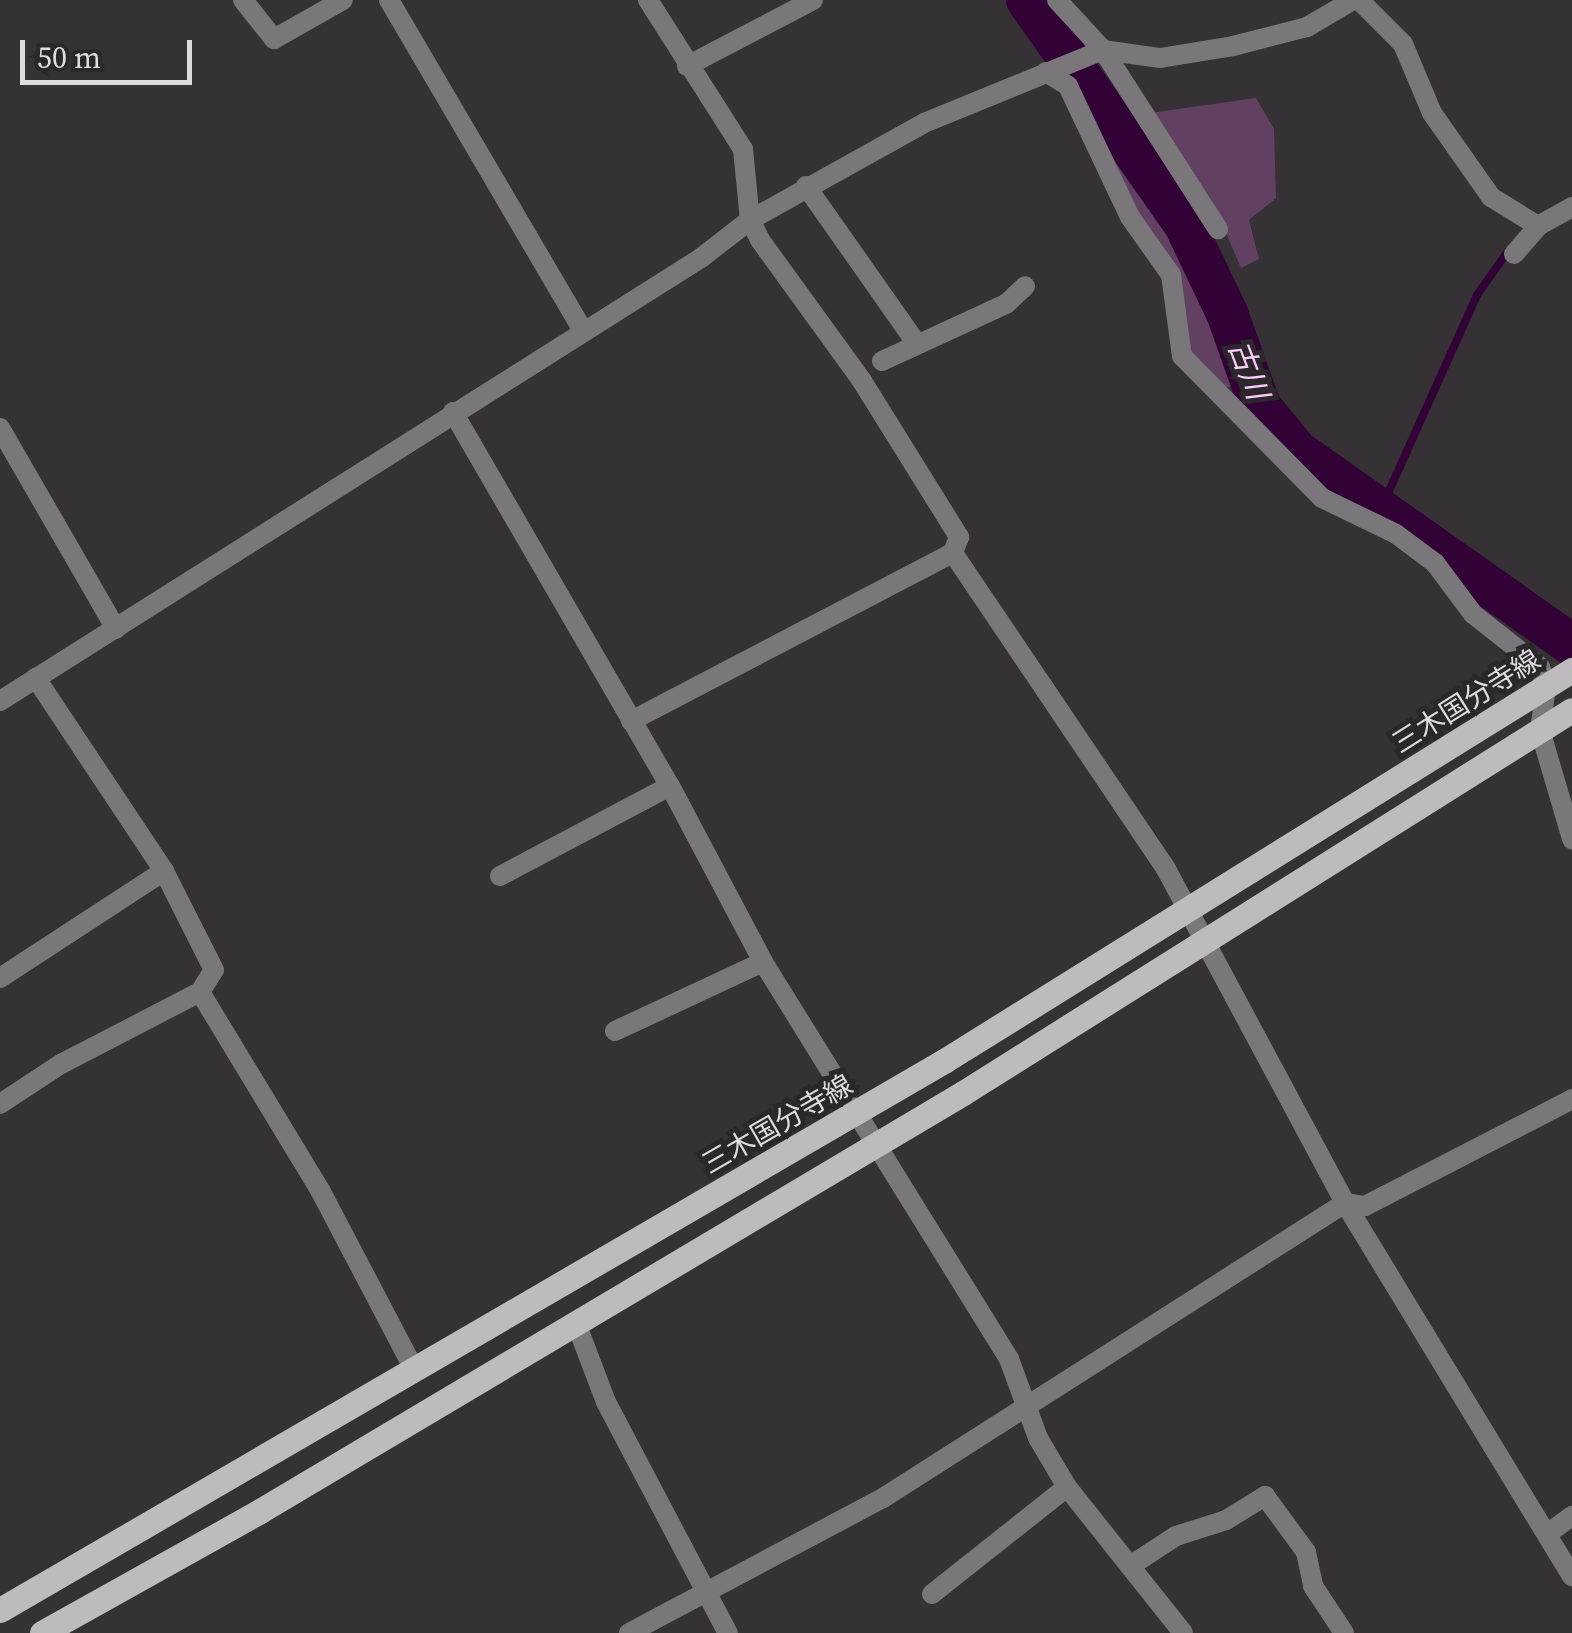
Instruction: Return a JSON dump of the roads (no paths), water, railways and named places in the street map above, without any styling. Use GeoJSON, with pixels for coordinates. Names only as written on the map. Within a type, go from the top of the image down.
{"type":"FeatureCollection","features":[{"type":"Feature","properties":{"kind":"main road","name":"三木国分寺線"},"geometry":{"type":"LineString","coordinates":[[0,1610],[853,1114],[1572,670]]}},
{"type":"Feature","properties":{"kind":"main road"},"geometry":{"type":"LineString","coordinates":[[42,1633],[872,1146],[1572,710]]}},
{"type":"Feature","properties":{"kind":"street"},"geometry":{"type":"LineString","coordinates":[[243,0],[274,39],[343,0]]}},
{"type":"Feature","properties":{"kind":"street"},"geometry":{"type":"LineString","coordinates":[[389,0],[582,329]]}},
{"type":"Feature","properties":{"kind":"street"},"geometry":{"type":"LineString","coordinates":[[630,722],[953,553],[959,537],[750,220],[743,149],[648,0]]}},
{"type":"Feature","properties":{"kind":"street"},"geometry":{"type":"LineString","coordinates":[[688,66],[813,0]]}},
{"type":"Feature","properties":{"kind":"street"},"geometry":{"type":"LineString","coordinates":[[1057,0],[1218,229]]}},
{"type":"Feature","properties":{"kind":"street"},"geometry":{"type":"LineString","coordinates":[[0,701],[582,329],[701,258],[750,220],[806,186],[924,123],[1096,53],[1160,58],[1232,46],[1307,27],[1356,0],[1403,44],[1432,113],[1490,197],[1529,220],[1572,207]]}},
{"type":"Feature","properties":{"kind":"street"},"geometry":{"type":"LineString","coordinates":[[1053,70],[1068,86],[1130,217],[1171,275],[1182,356],[1322,498],[1396,534],[1435,563],[1473,614],[1530,654],[1546,687],[1540,730],[1572,840]]}},
{"type":"Feature","properties":{"kind":"street"},"geometry":{"type":"LineString","coordinates":[[806,186],[917,344]]}},
{"type":"Feature","properties":{"kind":"street"},"geometry":{"type":"LineString","coordinates":[[1514,254],[1529,220]]}},
{"type":"Feature","properties":{"kind":"street"},"geometry":{"type":"LineString","coordinates":[[882,360],[1006,304],[1025,286]]}},
{"type":"Feature","properties":{"kind":"street"},"geometry":{"type":"LineString","coordinates":[[452,412],[670,786],[762,962],[872,1146],[1010,1359],[1032,1406],[1038,1438],[1068,1487],[1183,1633]]}},
{"type":"Feature","properties":{"kind":"street"},"geometry":{"type":"LineString","coordinates":[[0,428],[116,629]]}},
{"type":"Feature","properties":{"kind":"street"},"geometry":{"type":"LineString","coordinates":[[953,553],[1166,869],[1345,1203],[1536,1528],[1548,1534],[1572,1577]]}},
{"type":"Feature","properties":{"kind":"street"},"geometry":{"type":"LineString","coordinates":[[0,1104],[61,1064],[200,992],[214,970],[164,872],[36,678]]}},
{"type":"Feature","properties":{"kind":"street"},"geometry":{"type":"LineString","coordinates":[[500,876],[670,786]]}},
{"type":"Feature","properties":{"kind":"street"},"geometry":{"type":"LineString","coordinates":[[0,978],[164,872]]}},
{"type":"Feature","properties":{"kind":"street"},"geometry":{"type":"LineString","coordinates":[[616,1031],[762,962]]}},
{"type":"Feature","properties":{"kind":"street"},"geometry":{"type":"LineString","coordinates":[[200,992],[320,1190],[416,1371]]}},
{"type":"Feature","properties":{"kind":"street"},"geometry":{"type":"LineString","coordinates":[[629,1633],[882,1498],[1032,1406],[1345,1203],[1365,1206],[1572,1099]]}},
{"type":"Feature","properties":{"kind":"street"},"geometry":{"type":"LineString","coordinates":[[576,1322],[606,1402],[728,1633]]}},
{"type":"Feature","properties":{"kind":"street"},"geometry":{"type":"LineString","coordinates":[[932,1594],[1068,1487]]}},
{"type":"Feature","properties":{"kind":"street"},"geometry":{"type":"LineString","coordinates":[[1130,1566],[1176,1536],[1226,1520],[1265,1496],[1306,1552],[1313,1586],[1344,1633]]}},
{"type":"Feature","properties":{"kind":"street"},"geometry":{"type":"LineString","coordinates":[[1548,1534],[1572,1516]]}},
{"type":"Feature","properties":{"kind":"waterway","name":"古川"},"geometry":{"type":"LineString","coordinates":[[1027,0],[1184,223],[1227,313],[1260,406],[1297,451],[1572,645]]}},
{"type":"Feature","properties":{"kind":"waterway"},"geometry":{"type":"LineString","coordinates":[[1380,511],[1477,295],[1508,251]]}}]}
